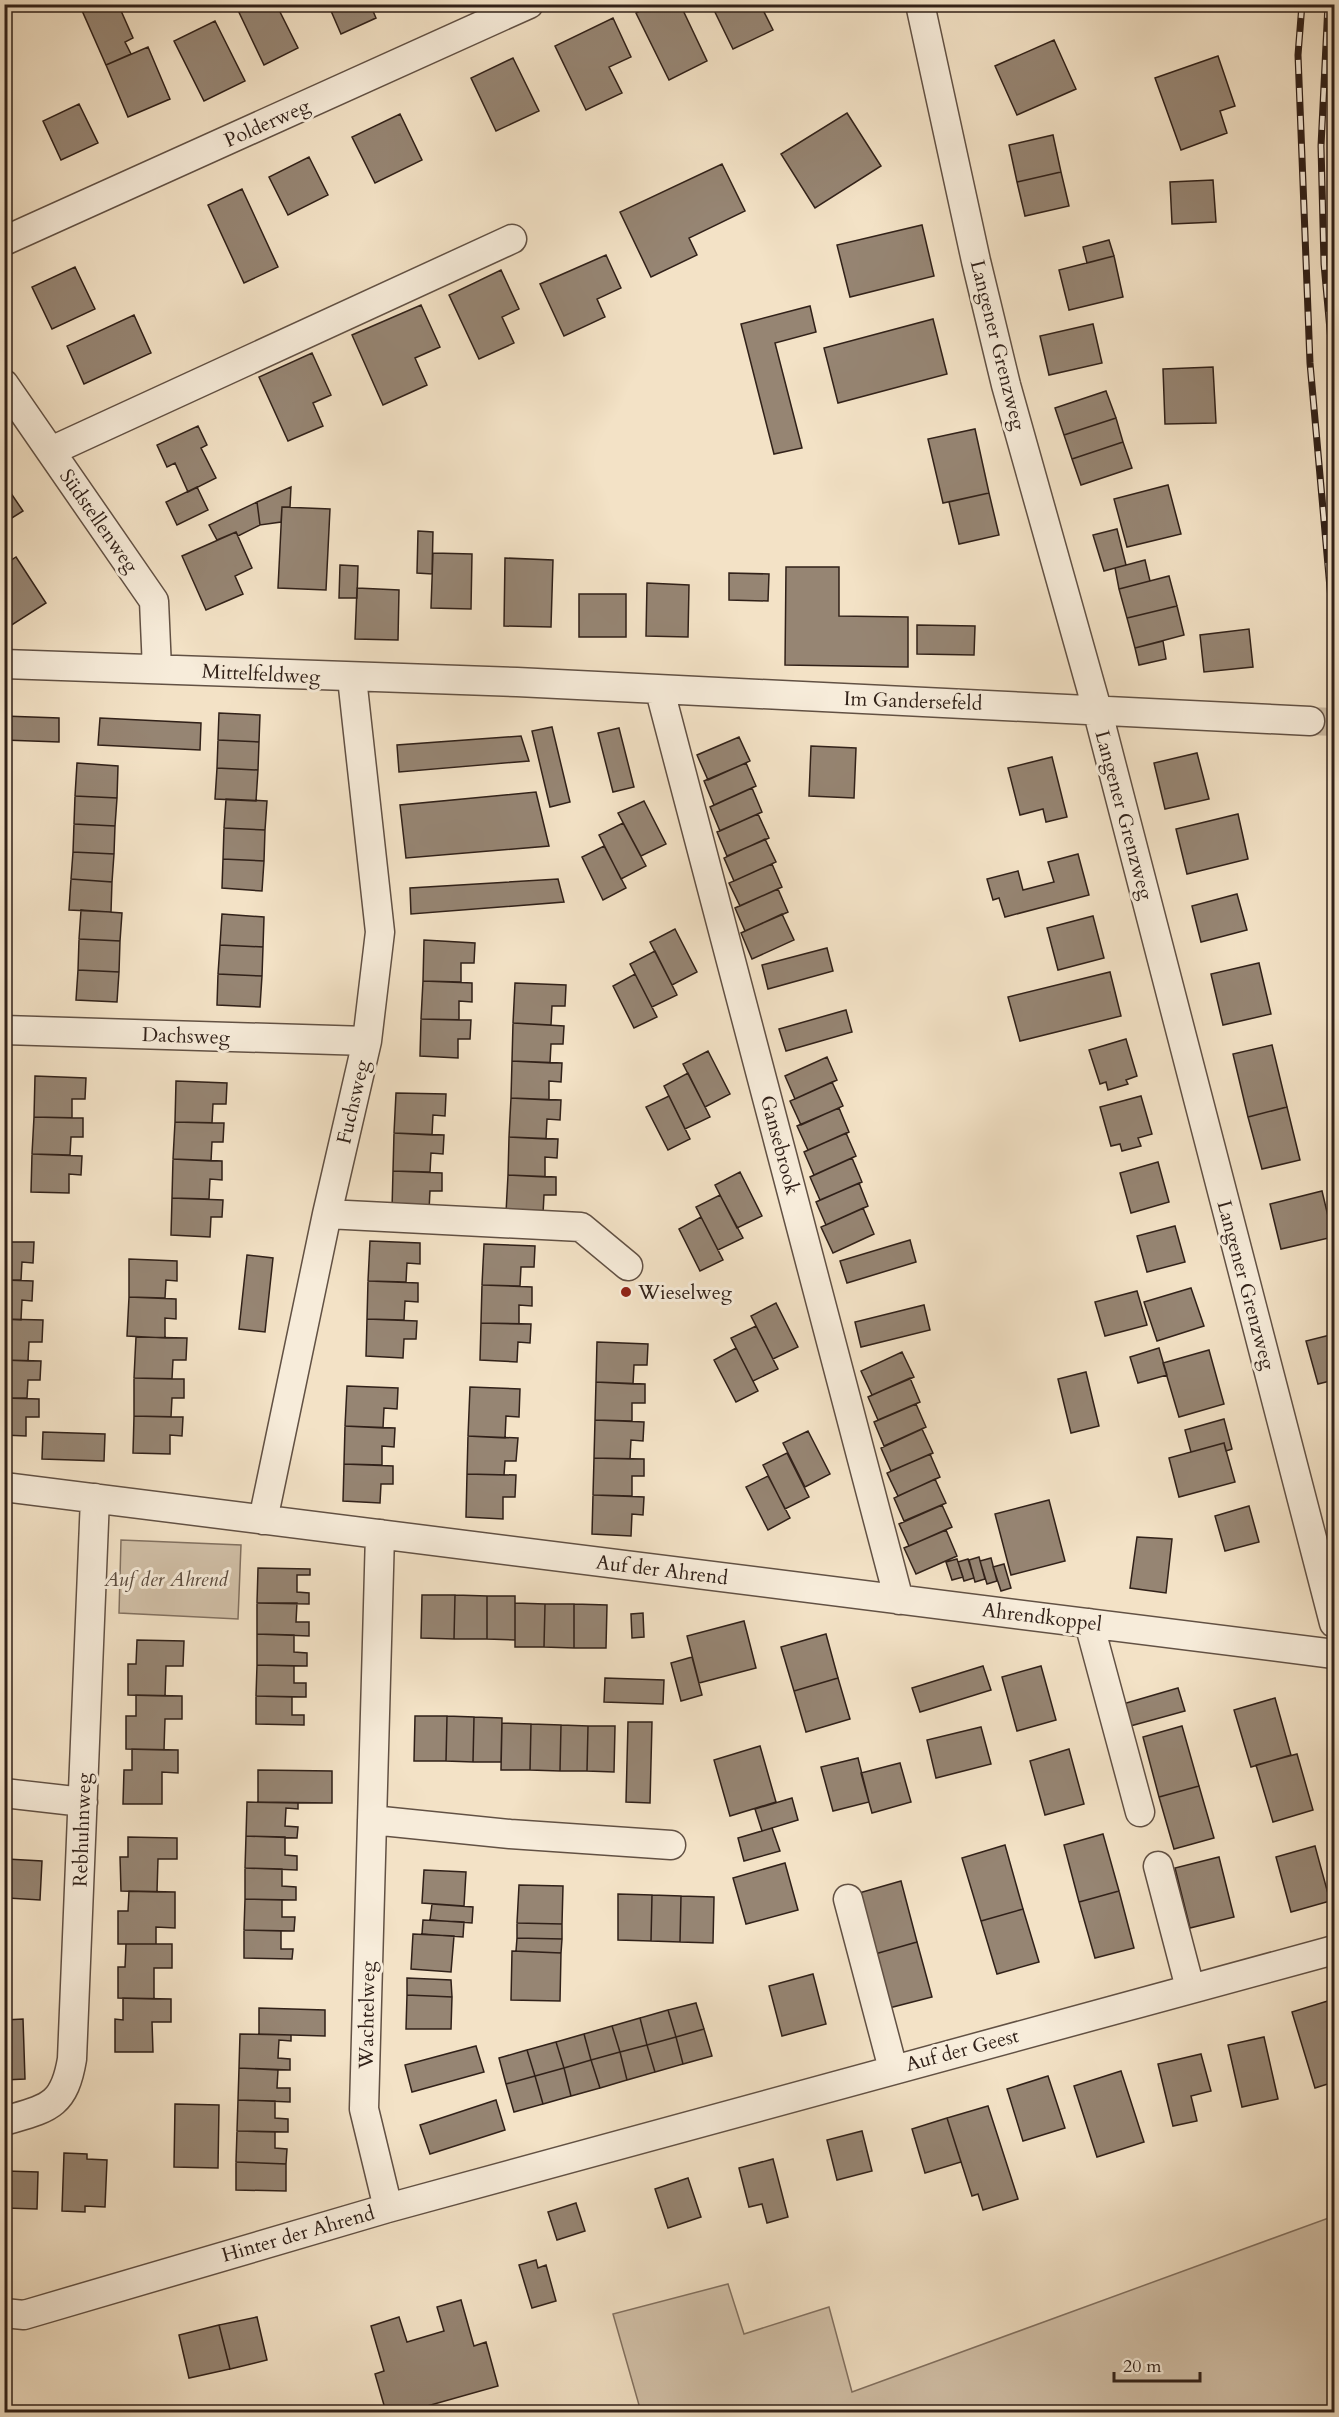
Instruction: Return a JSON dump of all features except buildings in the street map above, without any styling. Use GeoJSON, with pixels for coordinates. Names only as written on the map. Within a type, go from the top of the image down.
{"type":"FeatureCollection","features":[{"type":"Feature","properties":{"kind":"street","name":"Polderweg"},"geometry":{"type":"LineString","coordinates":[[4,241],[529,4]]}},
{"type":"Feature","properties":{"kind":"street","name":"Langener Grenzweg"},"geometry":{"type":"LineString","coordinates":[[920,4],[976,261],[1004,374],[1097,709],[1335,1623]]}},
{"type":"Feature","properties":{"kind":"street"},"geometry":{"type":"LineString","coordinates":[[51,451],[512,239]]}},
{"type":"Feature","properties":{"kind":"street","name":"Südstellenweg"},"geometry":{"type":"LineString","coordinates":[[4,384],[154,601],[157,669]]}},
{"type":"Feature","properties":{"kind":"street","name":"Mittelfeldweg"},"geometry":{"type":"LineString","coordinates":[[4,664],[517,682]]}},
{"type":"Feature","properties":{"kind":"street","name":"Fuchsweg"},"geometry":{"type":"LineString","coordinates":[[263,1520],[327,1214],[367,1041],[380,932],[352,678]]}},
{"type":"Feature","properties":{"kind":"street","name":"Im Gandersefeld"},"geometry":{"type":"LineString","coordinates":[[517,682],[660,691],[1097,709],[1310,721]]}},
{"type":"Feature","properties":{"kind":"street","name":"Gansebrook"},"geometry":{"type":"LineString","coordinates":[[660,691],[899,1599]]}},
{"type":"Feature","properties":{"kind":"street","name":"Dachsweg"},"geometry":{"type":"LineString","coordinates":[[4,1030],[367,1041]]}},
{"type":"Feature","properties":{"kind":"street"},"geometry":{"type":"LineString","coordinates":[[327,1214],[581,1227],[628,1266]]}},
{"type":"Feature","properties":{"kind":"street","name":"Auf der Ahrend"},"geometry":{"type":"LineString","coordinates":[[4,1487],[749,1581]]}},
{"type":"Feature","properties":{"kind":"street","name":"Rebhuhnweg"},"geometry":{"type":"LineString","coordinates":[[4,2121],[34,2112],[59,2099],[69,2079],[72,2060],[95,1498]]}},
{"type":"Feature","properties":{"kind":"street","name":"Wachtelweg"},"geometry":{"type":"LineString","coordinates":[[380,1534],[364,2109],[388,2208]]}},
{"type":"Feature","properties":{"kind":"street","name":"Ahrendkoppel"},"geometry":{"type":"LineString","coordinates":[[749,1581],[1335,1654]]}},
{"type":"Feature","properties":{"kind":"street"},"geometry":{"type":"LineString","coordinates":[[1089,1623],[1140,1812]]}},
{"type":"Feature","properties":{"kind":"street"},"geometry":{"type":"LineString","coordinates":[[4,1793],[83,1802]]}},
{"type":"Feature","properties":{"kind":"street"},"geometry":{"type":"LineString","coordinates":[[372,1820],[671,1845]]}},
{"type":"Feature","properties":{"kind":"street"},"geometry":{"type":"LineString","coordinates":[[1158,1866],[1190,1988]]}},
{"type":"Feature","properties":{"kind":"street"},"geometry":{"type":"LineString","coordinates":[[848,1899],[893,2069]]}},
{"type":"Feature","properties":{"kind":"street","name":"Auf der Geest"},"geometry":{"type":"LineString","coordinates":[[591,2152],[1335,1950]]}},
{"type":"Feature","properties":{"kind":"street","name":"Hinter der Ahrend"},"geometry":{"type":"LineString","coordinates":[[4,2313],[24,2315],[388,2208],[591,2152]]}},
{"type":"Feature","properties":{"kind":"green space","name":"Auf der Ahrend"},"geometry":{"type":"Polygon","coordinates":[[[121,1540],[241,1545],[238,1619],[119,1613],[121,1540]]]}},
{"type":"Feature","properties":{"kind":"green space"},"geometry":{"type":"Polygon","coordinates":[[[1334,2216],[1334,2412],[641,2412],[613,2314],[728,2284],[744,2334],[829,2307],[852,2392],[1334,2216]]]}},
{"type":"Feature","properties":{"kind":"tunnel"},"geometry":{"type":"LineString","coordinates":[[1310,721],[1334,722]]}},
{"type":"Feature","properties":{"kind":"railway"},"geometry":{"type":"LineString","coordinates":[[1302,4],[1298,55],[1310,363],[1334,633]]}},
{"type":"Feature","properties":{"kind":"railway"},"geometry":{"type":"LineString","coordinates":[[1328,4],[1321,146],[1324,264],[1334,374]]}},
{"type":"Feature","properties":{"kind":"place","name":"Wieselweg"},"geometry":{"type":"Point","coordinates":[626,1292]}}]}
